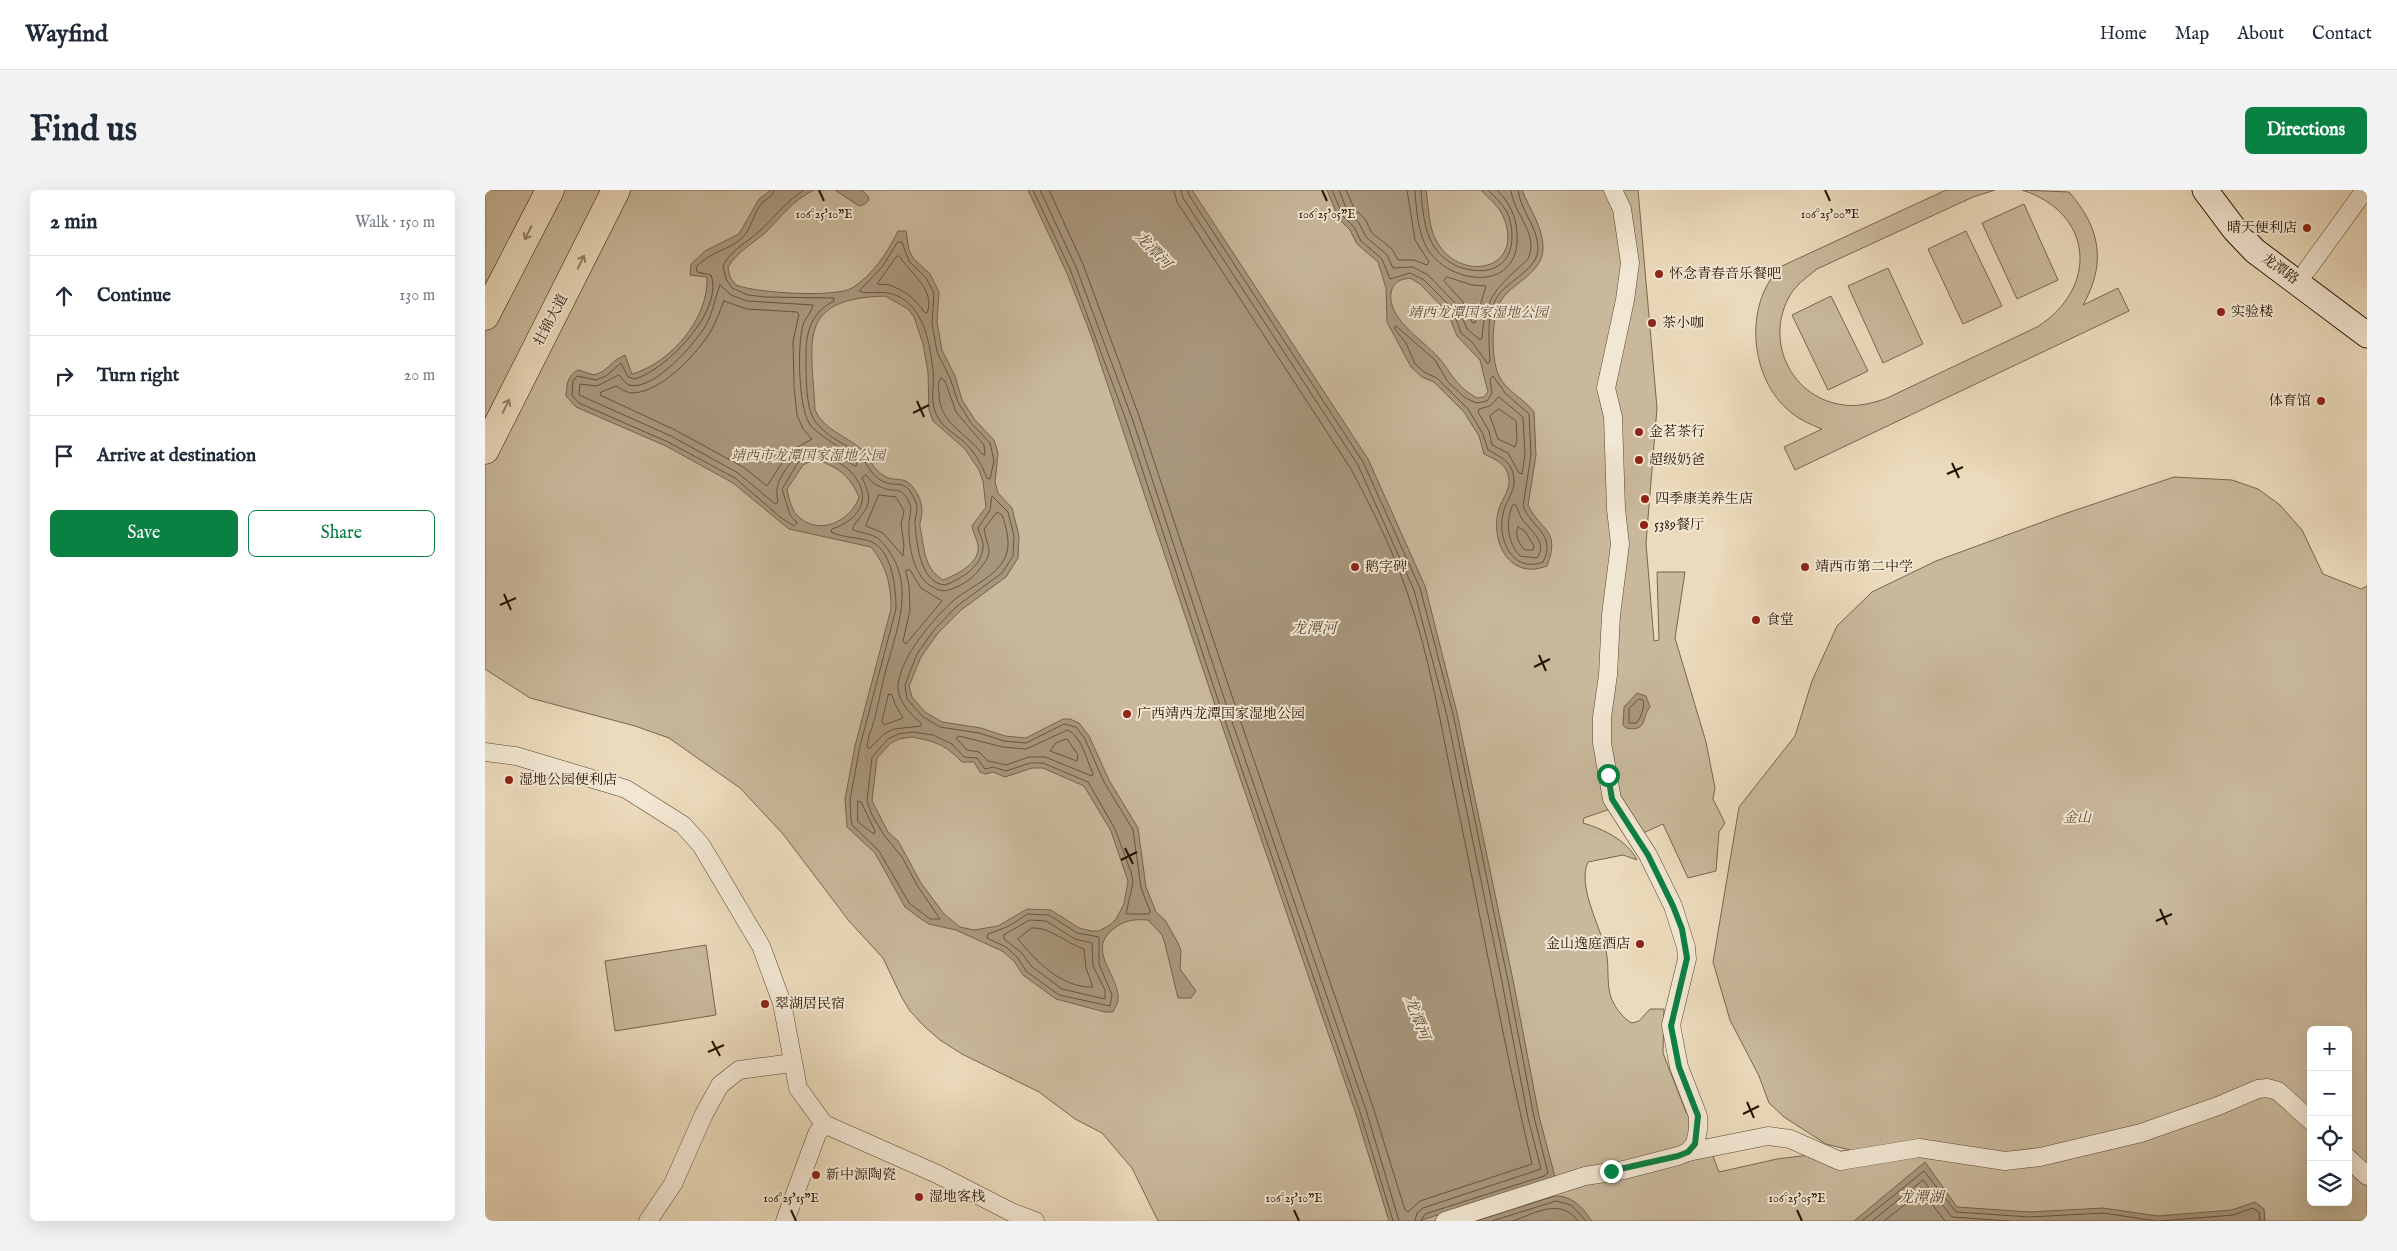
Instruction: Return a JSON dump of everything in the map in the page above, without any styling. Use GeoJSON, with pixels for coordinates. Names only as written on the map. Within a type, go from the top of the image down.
{"type":"FeatureCollection","features":[{"type":"Feature","properties":{"kind":"main road"},"geometry":{"type":"LineString","coordinates":[[485,316],[550,190]]}},
{"type":"Feature","properties":{"kind":"main road","name":"壮锦大道"},"geometry":{"type":"LineString","coordinates":[[485,450],[616,190]]}},
{"type":"Feature","properties":{"kind":"main road","name":"龙潭路"},"geometry":{"type":"LineString","coordinates":[[2210,191],[2264,242],[2307,270],[2367,314]]}},
{"type":"Feature","properties":{"kind":"main road","name":"龙潭路"},"geometry":{"type":"LineString","coordinates":[[2210,191],[2235,230],[2255,251],[2367,335]]}},
{"type":"Feature","properties":{"kind":"street"},"geometry":{"type":"LineString","coordinates":[[1613,190],[1622,209],[1630,263],[1625,300],[1606,388],[1613,417],[1616,509],[1620,544],[1611,616],[1608,675],[1602,717],[1602,743],[1612,799],[1648,855],[1673,906],[1687,947],[1687,958],[1671,1026],[1679,1067],[1698,1116],[1695,1144],[1688,1152]]}},
{"type":"Feature","properties":{"kind":"street"},"geometry":{"type":"LineString","coordinates":[[2307,270],[2365,190]]}},
{"type":"Feature","properties":{"kind":"street"},"geometry":{"type":"LineString","coordinates":[[485,752],[516,756],[626,788],[683,825],[701,845],[761,946],[782,1003],[798,1088],[824,1124],[937,1174],[1011,1212],[1035,1221]]}},
{"type":"Feature","properties":{"kind":"street"},"geometry":{"type":"LineString","coordinates":[[648,1221],[673,1184],[704,1114],[720,1085],[739,1070],[792,1062]]}},
{"type":"Feature","properties":{"kind":"street"},"geometry":{"type":"LineString","coordinates":[[1445,1221],[1553,1188],[1585,1176],[1624,1170],[1688,1152],[1768,1136],[1790,1138],[1840,1161],[1919,1148],[2005,1161],[2040,1158],[2141,1133],[2218,1106],[2259,1089],[2267,1088],[2278,1091],[2307,1117]]}},
{"type":"Feature","properties":{"kind":"street"},"geometry":{"type":"LineString","coordinates":[[785,1221],[817,1134],[824,1124]]}},
{"type":"Feature","properties":{"kind":"street"},"geometry":{"type":"LineString","coordinates":[[2351,1161],[2367,1176]]}},
{"type":"Feature","properties":{"kind":"green space","name":"广西靖西龙潭国家湿地公园"},"geometry":{"type":"Polygon","coordinates":[[[485,190],[1638,190],[1657,408],[1646,543],[1654,641],[1659,640],[1657,572],[1685,572],[1675,638],[1706,742],[1715,788],[1713,799],[1725,823],[1719,832],[1716,871],[1688,878],[1663,824],[1643,833],[1616,807],[1584,818],[1583,823],[1598,828],[1621,841],[1637,860],[1623,855],[1588,862],[1585,872],[1585,883],[1606,951],[1611,998],[1620,1012],[1632,1023],[1639,1021],[1650,1009],[1664,1009],[1663,1053],[1686,1112],[1706,1138],[1719,1172],[1777,1159],[1850,1150],[1826,1144],[1784,1117],[1769,1103],[1759,1076],[1730,1020],[1713,962],[1739,807],[1795,736],[1812,681],[1837,626],[1872,592],[1936,561],[2067,513],[2174,477],[2232,480],[2258,489],[2280,505],[2302,530],[2323,574],[2361,589],[2367,586],[2367,1221],[1158,1221],[1132,1168],[1102,1133],[1075,1119],[1039,1092],[962,1054],[940,1040],[925,1027],[910,1011],[883,958],[849,921],[783,834],[740,788],[669,738],[635,726],[530,698],[485,669],[485,190]]]}},
{"type":"Feature","properties":{"kind":"green space"},"geometry":{"type":"Polygon","coordinates":[[[1946,190],[1995,190],[1973,197],[1817,269],[1801,282],[1791,294],[1782,316],[1780,334],[1782,351],[1788,367],[1798,381],[1811,392],[1826,401],[1844,405],[1865,404],[1885,399],[2037,327],[2057,311],[2071,292],[2078,273],[2080,252],[2075,233],[2063,216],[2046,201],[2022,190],[2069,192],[2088,219],[2097,246],[2095,275],[2091,290],[2083,305],[2118,288],[2129,311],[1795,470],[1784,447],[1822,429],[1790,412],[1774,394],[1764,376],[1758,357],[1757,317],[1761,298],[1770,281],[1782,266],[1946,190]]]}},
{"type":"Feature","properties":{"kind":"green space"},"geometry":{"type":"Polygon","coordinates":[[[2024,204],[2058,280],[2017,299],[1982,223],[2024,204]]]}},
{"type":"Feature","properties":{"kind":"green space"},"geometry":{"type":"Polygon","coordinates":[[[1966,231],[2002,306],[1963,324],[1928,249],[1966,231]]]}},
{"type":"Feature","properties":{"kind":"green space"},"geometry":{"type":"Polygon","coordinates":[[[1888,268],[1923,344],[1883,363],[1848,286],[1888,268]]]}},
{"type":"Feature","properties":{"kind":"green space"},"geometry":{"type":"Polygon","coordinates":[[[1831,296],[1868,371],[1828,390],[1792,315],[1831,296]]]}},
{"type":"Feature","properties":{"kind":"green space"},"geometry":{"type":"Polygon","coordinates":[[[706,945],[716,1015],[615,1031],[605,961],[706,945]]]}},
{"type":"Feature","properties":{"kind":"water"},"geometry":{"type":"Polygon","coordinates":[[[771,190],[814,190],[793,204],[765,233],[732,262],[728,267],[730,277],[736,285],[777,292],[813,294],[843,291],[852,288],[873,270],[898,231],[906,231],[909,250],[913,258],[930,274],[939,292],[937,322],[942,350],[955,376],[962,400],[975,420],[994,440],[998,453],[995,482],[998,493],[1012,508],[1019,536],[1018,558],[1006,577],[961,610],[938,633],[921,657],[909,686],[912,697],[925,712],[942,722],[981,728],[1005,736],[1026,738],[1063,719],[1070,719],[1079,723],[1089,736],[1109,780],[1138,828],[1146,887],[1156,912],[1165,920],[1178,943],[1181,951],[1180,969],[1196,991],[1191,998],[1178,998],[1162,935],[1148,920],[1125,922],[1112,930],[1105,938],[1102,947],[1103,955],[1118,992],[1118,1001],[1113,1012],[1105,1012],[1056,999],[1023,975],[1014,961],[1002,951],[956,930],[929,924],[905,907],[875,853],[847,827],[845,799],[855,746],[891,609],[887,576],[876,554],[871,547],[789,529],[733,483],[666,446],[576,407],[566,396],[567,384],[574,372],[578,370],[594,375],[603,371],[625,355],[632,374],[660,360],[685,337],[702,308],[706,292],[707,277],[690,275],[691,264],[705,251],[739,234],[759,199],[771,190]],[[885,296],[856,299],[836,305],[823,315],[815,328],[812,344],[812,363],[815,410],[824,423],[861,449],[874,466],[887,478],[903,480],[915,490],[922,506],[920,526],[926,557],[933,572],[943,580],[967,567],[976,557],[978,545],[972,526],[986,507],[983,481],[979,470],[965,449],[933,421],[929,410],[928,372],[923,344],[914,317],[908,309],[885,296]],[[815,459],[803,465],[787,489],[789,500],[795,513],[805,522],[823,526],[833,524],[849,513],[859,497],[851,482],[836,468],[815,459]],[[912,737],[899,739],[891,743],[877,758],[872,801],[888,832],[898,841],[921,883],[944,914],[960,927],[974,930],[998,926],[1027,909],[1051,910],[1079,928],[1091,931],[1099,931],[1116,919],[1124,904],[1128,881],[1111,831],[1084,786],[1043,768],[1032,768],[1005,777],[993,772],[985,774],[980,772],[974,762],[962,762],[950,751],[928,740],[912,737]]]}},
{"type":"Feature","properties":{"kind":"water"},"geometry":{"type":"Polygon","coordinates":[[[835,190],[862,190],[869,200],[859,206],[835,190]]]}},
{"type":"Feature","properties":{"kind":"water","name":"龙潭河"},"geometry":{"type":"Polygon","coordinates":[[[1028,190],[1192,190],[1368,459],[1425,586],[1457,713],[1513,980],[1539,1116],[1555,1177],[1419,1221],[1389,1221],[1356,1114],[1216,708],[1091,335],[1066,271],[1028,190]]]}},
{"type":"Feature","properties":{"kind":"water"},"geometry":{"type":"Polygon","coordinates":[[[1327,190],[1426,190],[1429,217],[1437,242],[1448,255],[1461,263],[1474,266],[1488,265],[1499,259],[1506,249],[1508,234],[1501,212],[1481,190],[1522,190],[1541,232],[1542,256],[1534,270],[1507,293],[1498,306],[1494,325],[1493,347],[1496,366],[1501,380],[1534,412],[1536,455],[1528,505],[1551,538],[1551,554],[1547,566],[1534,569],[1523,568],[1514,564],[1506,557],[1498,536],[1497,524],[1499,508],[1509,484],[1506,470],[1501,463],[1484,454],[1479,436],[1464,412],[1434,382],[1422,377],[1411,367],[1387,322],[1386,288],[1378,262],[1357,244],[1350,230],[1339,219],[1327,190]],[[1410,278],[1397,282],[1392,289],[1393,309],[1406,327],[1438,357],[1463,388],[1477,398],[1484,397],[1488,392],[1480,360],[1457,336],[1448,313],[1420,284],[1410,278]]]}},
{"type":"Feature","properties":{"kind":"water"},"geometry":{"type":"Polygon","coordinates":[[[1637,693],[1646,696],[1650,707],[1641,726],[1633,729],[1626,728],[1623,725],[1624,707],[1637,693]]]}},
{"type":"Feature","properties":{"kind":"water","name":"龙潭湖"},"geometry":{"type":"Polygon","coordinates":[[[1925,1162],[1957,1207],[2030,1212],[2103,1208],[2158,1216],[2232,1210],[2255,1202],[2264,1209],[2265,1221],[1854,1221],[1925,1162]]]}},
{"type":"Feature","properties":{"kind":"water"},"geometry":{"type":"Polygon","coordinates":[[[1555,1196],[1561,1196],[1577,1203],[1592,1221],[1476,1221],[1555,1196]]]}},
{"type":"Feature","properties":{"kind":"place","name":"晴天便利店"},"geometry":{"type":"Point","coordinates":[2307,228]}},
{"type":"Feature","properties":{"kind":"place","name":"怀念青春音乐餐吧"},"geometry":{"type":"Point","coordinates":[1659,274]}},
{"type":"Feature","properties":{"kind":"place","name":"实验楼"},"geometry":{"type":"Point","coordinates":[2221,312]}},
{"type":"Feature","properties":{"kind":"place","name":"茶小咖"},"geometry":{"type":"Point","coordinates":[1652,323]}},
{"type":"Feature","properties":{"kind":"place","name":"体育馆"},"geometry":{"type":"Point","coordinates":[2321,401]}},
{"type":"Feature","properties":{"kind":"place","name":"金茗茶行"},"geometry":{"type":"Point","coordinates":[1639,432]}},
{"type":"Feature","properties":{"kind":"place","name":"超级奶爸"},"geometry":{"type":"Point","coordinates":[1639,460]}},
{"type":"Feature","properties":{"kind":"place","name":"四季康美养生店"},"geometry":{"type":"Point","coordinates":[1645,499]}},
{"type":"Feature","properties":{"kind":"place","name":"5389餐厅"},"geometry":{"type":"Point","coordinates":[1644,525]}},
{"type":"Feature","properties":{"kind":"place","name":"鹅字碑"},"geometry":{"type":"Point","coordinates":[1355,567]}},
{"type":"Feature","properties":{"kind":"place","name":"靖西市第二中学"},"geometry":{"type":"Point","coordinates":[1805,567]}},
{"type":"Feature","properties":{"kind":"place","name":"食堂"},"geometry":{"type":"Point","coordinates":[1756,620]}},
{"type":"Feature","properties":{"kind":"place","name":"广西靖西龙潭国家湿地公园"},"geometry":{"type":"Point","coordinates":[1127,714]}},
{"type":"Feature","properties":{"kind":"place","name":"湿地公园便利店"},"geometry":{"type":"Point","coordinates":[509,780]}},
{"type":"Feature","properties":{"kind":"place","name":"金山逸庭酒店"},"geometry":{"type":"Point","coordinates":[1640,944]}},
{"type":"Feature","properties":{"kind":"place","name":"翠湖居民宿"},"geometry":{"type":"Point","coordinates":[765,1004]}},
{"type":"Feature","properties":{"kind":"place","name":"新中源陶瓷"},"geometry":{"type":"Point","coordinates":[816,1175]}},
{"type":"Feature","properties":{"kind":"place","name":"湿地客栈"},"geometry":{"type":"Point","coordinates":[919,1197]}},
{"type":"Feature","properties":{"kind":"route"},"geometry":{"type":"LineString","coordinates":[[1608,775],[1612,799],[1648,855],[1673,906],[1687,947],[1687,958],[1671,1026],[1679,1067],[1698,1116],[1695,1144],[1688,1152],[1624,1170],[1611,1171]]}},
{"type":"Feature","properties":{"kind":"park label","name":"靖西龙潭国家湿地公园"},"geometry":{"type":"Point","coordinates":[1478,313]}},
{"type":"Feature","properties":{"kind":"park label","name":"靖西市龙潭国家湿地公园"},"geometry":{"type":"Point","coordinates":[808,456]}},
{"type":"Feature","properties":{"kind":"park label","name":"金山"},"geometry":{"type":"Point","coordinates":[2077,818]}}]}
